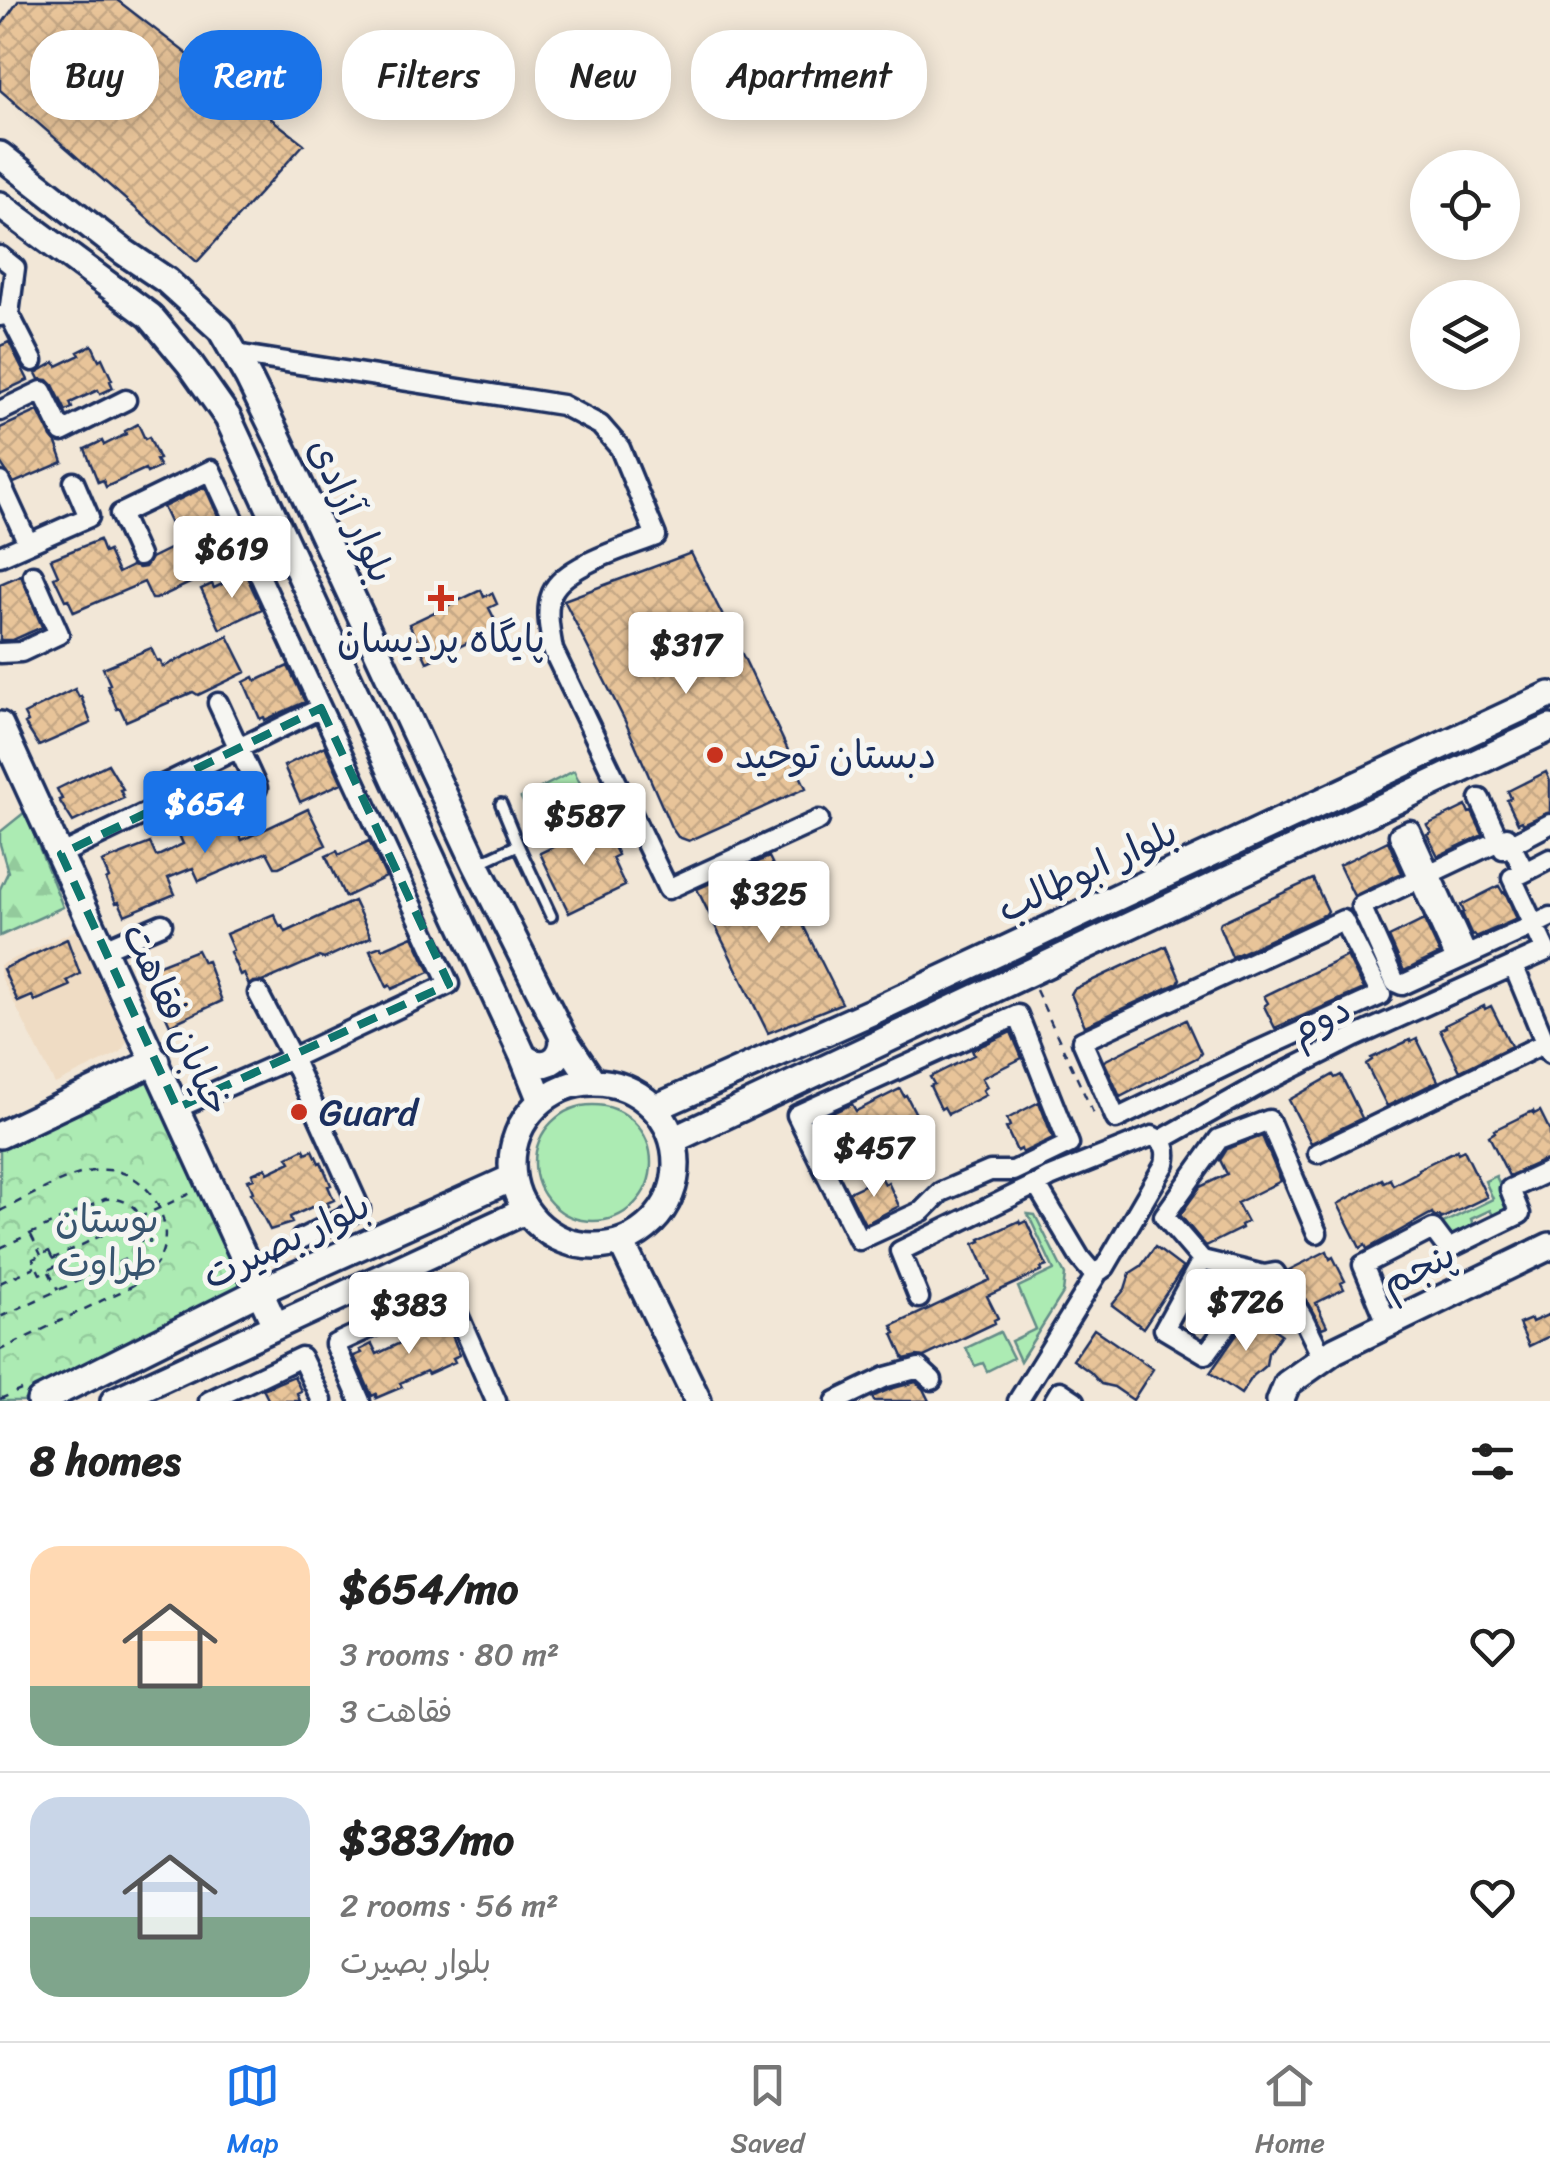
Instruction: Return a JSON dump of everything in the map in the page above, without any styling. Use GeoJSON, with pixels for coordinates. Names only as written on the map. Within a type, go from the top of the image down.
{"type":"FeatureCollection","features":[{"type":"Feature","properties":{"kind":"main road","name":"بلوار آزادی"},"geometry":{"type":"LineString","coordinates":[[0,154],[167,281],[221,330],[278,440],[476,864],[563,1037],[594,1082]]}},
{"type":"Feature","properties":{"kind":"main road","name":"بلوار آزادی"},"geometry":{"type":"LineString","coordinates":[[0,205],[150,316],[228,418],[541,1100]]}},
{"type":"Feature","properties":{"kind":"main road","name":"بلوار ابوطالب"},"geometry":{"type":"LineString","coordinates":[[655,1108],[889,1004],[1550,695]]}},
{"type":"Feature","properties":{"kind":"main road","name":"خیابان فقاهت"},"geometry":{"type":"LineString","coordinates":[[0,725],[275,1325]]}},
{"type":"Feature","properties":{"kind":"main road","name":"بلوار ابوطالب"},"geometry":{"type":"LineString","coordinates":[[673,1140],[1550,728]]}},
{"type":"Feature","properties":{"kind":"main road"},"geometry":{"type":"LineString","coordinates":[[523,1056],[531,1063],[551,1063],[564,1047],[563,1037]]}},
{"type":"Feature","properties":{"kind":"main road"},"geometry":{"type":"LineString","coordinates":[[0,1135],[156,1061]]}},
{"type":"Feature","properties":{"kind":"main road"},"geometry":{"type":"LineString","coordinates":[[594,1082],[616,1085],[655,1108],[673,1140],[677,1165],[672,1190],[661,1212],[644,1230],[600,1247],[578,1246],[540,1227],[517,1196],[511,1156],[526,1116],[541,1100],[566,1087],[594,1082]]}},
{"type":"Feature","properties":{"kind":"main road","name":"بلوار بصیرت"},"geometry":{"type":"LineString","coordinates":[[29,1396],[512,1178]]}},
{"type":"Feature","properties":{"kind":"main road","name":"بلوار بصیرت"},"geometry":{"type":"LineString","coordinates":[[114,1401],[526,1211]]}},
{"type":"Feature","properties":{"kind":"main road"},"geometry":{"type":"LineString","coordinates":[[621,1242],[698,1401]]}},
{"type":"Feature","properties":{"kind":"main road","name":"پنجم"},"geometry":{"type":"LineString","coordinates":[[1280,1401],[1286,1384],[1335,1350],[1550,1246]]}},
{"type":"Feature","properties":{"kind":"street"},"geometry":{"type":"LineString","coordinates":[[0,256],[15,268],[4,315],[32,361]]}},
{"type":"Feature","properties":{"kind":"street"},"geometry":{"type":"LineString","coordinates":[[235,354],[562,406],[600,424],[620,448],[656,536],[575,568],[552,592],[548,619],[553,650],[668,889],[818,820]]}},
{"type":"Feature","properties":{"kind":"street"},"geometry":{"type":"LineString","coordinates":[[0,410],[42,390],[62,432],[126,400]]}},
{"type":"Feature","properties":{"kind":"street"},"geometry":{"type":"LineString","coordinates":[[139,556],[120,514],[211,470],[449,984],[177,1108]]}},
{"type":"Feature","properties":{"kind":"street"},"geometry":{"type":"LineString","coordinates":[[0,482],[28,543]]}},
{"type":"Feature","properties":{"kind":"street"},"geometry":{"type":"LineString","coordinates":[[0,556],[89,516],[74,482]]}},
{"type":"Feature","properties":{"kind":"street"},"geometry":{"type":"LineString","coordinates":[[0,653],[21,652],[59,634],[33,575]]}},
{"type":"Feature","properties":{"kind":"street"},"geometry":{"type":"LineString","coordinates":[[218,703],[257,788]]}},
{"type":"Feature","properties":{"kind":"street"},"geometry":{"type":"LineString","coordinates":[[61,854],[171,801],[164,784],[321,708]]}},
{"type":"Feature","properties":{"kind":"street"},"geometry":{"type":"LineString","coordinates":[[1480,799],[1520,874]]}},
{"type":"Feature","properties":{"kind":"street"},"geometry":{"type":"LineString","coordinates":[[1542,921],[1402,985],[1395,982],[1361,906],[1550,824]]}},
{"type":"Feature","properties":{"kind":"street"},"geometry":{"type":"LineString","coordinates":[[1318,1154],[1548,1049],[1514,967],[1546,951],[1542,921],[1512,878],[1550,859]]}},
{"type":"Feature","properties":{"kind":"street"},"geometry":{"type":"LineString","coordinates":[[1425,876],[1462,958]]}},
{"type":"Feature","properties":{"kind":"street"},"geometry":{"type":"LineString","coordinates":[[1343,920],[1381,995],[1242,1058],[1116,1119],[1082,1042],[1343,920]]}},
{"type":"Feature","properties":{"kind":"street"},"geometry":{"type":"LineString","coordinates":[[104,950],[162,924]]}},
{"type":"Feature","properties":{"kind":"street","name":"دوم"},"geometry":{"type":"LineString","coordinates":[[920,1298],[900,1251],[1050,1176],[1152,1136],[1160,1140],[1355,1037],[1514,967]]}},
{"type":"Feature","properties":{"kind":"street"},"geometry":{"type":"LineString","coordinates":[[258,993],[360,1209],[301,1239]]}},
{"type":"Feature","properties":{"kind":"street"},"geometry":{"type":"LineString","coordinates":[[1018,1015],[1069,1144],[1014,1171],[990,1171],[957,1185],[941,1192],[922,1211],[859,1240],[798,1116],[1018,1015]]}},
{"type":"Feature","properties":{"kind":"street"},"geometry":{"type":"LineString","coordinates":[[1242,1058],[1259,1086]]}},
{"type":"Feature","properties":{"kind":"street"},"geometry":{"type":"LineString","coordinates":[[1317,1233],[1269,1120],[1219,1139],[1164,1216],[1202,1260],[1264,1275],[1275,1273],[1323,1359]]}},
{"type":"Feature","properties":{"kind":"street"},"geometry":{"type":"LineString","coordinates":[[1018,1401],[1098,1272],[1112,1257],[1165,1164],[1167,1154],[1160,1140]]}},
{"type":"Feature","properties":{"kind":"street"},"geometry":{"type":"LineString","coordinates":[[1388,1324],[1362,1265],[1432,1230],[1448,1249],[1520,1214],[1510,1189],[1547,1172]]}},
{"type":"Feature","properties":{"kind":"street"},"geometry":{"type":"LineString","coordinates":[[1040,1183],[1040,1191],[1080,1258],[1090,1271],[1098,1272]]}},
{"type":"Feature","properties":{"kind":"street"},"geometry":{"type":"LineString","coordinates":[[957,1185],[971,1216]]}},
{"type":"Feature","properties":{"kind":"street"},"geometry":{"type":"LineString","coordinates":[[1202,1260],[1164,1329],[1206,1354],[1264,1275]]}},
{"type":"Feature","properties":{"kind":"street"},"geometry":{"type":"LineString","coordinates":[[360,1401],[335,1344],[448,1292],[496,1401]]}},
{"type":"Feature","properties":{"kind":"street"},"geometry":{"type":"LineString","coordinates":[[209,1401],[301,1357],[322,1401]]}},
{"type":"Feature","properties":{"kind":"street"},"geometry":{"type":"LineString","coordinates":[[836,1401],[886,1377],[919,1368],[932,1380]]}},
{"type":"Feature","properties":{"kind":"street"},"geometry":{"type":"LineString","coordinates":[[1054,1401],[1060,1391],[1075,1401]]}},
{"type":"Feature","properties":{"kind":"lane"},"geometry":{"type":"LineString","coordinates":[[501,804],[551,916]]}},
{"type":"Feature","properties":{"kind":"lane"},"geometry":{"type":"LineString","coordinates":[[476,864],[518,845]]}},
{"type":"Feature","properties":{"kind":"path"},"geometry":{"type":"LineString","coordinates":[[1029,974],[1095,1116]]}},
{"type":"Feature","properties":{"kind":"path"},"geometry":{"type":"LineString","coordinates":[[0,1211],[80,1174],[105,1169],[128,1174],[141,1182],[160,1207],[164,1220],[160,1256],[148,1275],[0,1350]]}},
{"type":"Feature","properties":{"kind":"path"},"geometry":{"type":"LineString","coordinates":[[52,1258],[211,1184]]}},
{"type":"Feature","properties":{"kind":"path"},"geometry":{"type":"LineString","coordinates":[[0,1248],[105,1199],[127,1202],[143,1225],[143,1238],[134,1254],[0,1317]]}},
{"type":"Feature","properties":{"kind":"path"},"geometry":{"type":"LineString","coordinates":[[31,1234],[40,1255]]}},
{"type":"Feature","properties":{"kind":"path"},"geometry":{"type":"LineString","coordinates":[[48,1252],[52,1258],[56,1266],[40,1274],[33,1259],[48,1252]]}},
{"type":"Feature","properties":{"kind":"path"},"geometry":{"type":"LineString","coordinates":[[0,1283],[37,1266]]}},
{"type":"Feature","properties":{"kind":"path"},"geometry":{"type":"LineString","coordinates":[[48,1270],[58,1290]]}},
{"type":"Feature","properties":{"kind":"path"},"geometry":{"type":"LineString","coordinates":[[0,1399],[29,1396]]}},
{"type":"Feature","properties":{"kind":"highlighted area"},"geometry":{"type":"Polygon","coordinates":[[[321,708],[449,984],[177,1108],[61,854],[171,801],[165,784],[321,708]]]}},
{"type":"Feature","properties":{"kind":"shaded area"},"geometry":{"type":"Polygon","coordinates":[[[78,929],[127,1041],[121,1052],[55,1084],[0,975],[0,965],[78,929]]]}},
{"type":"Feature","properties":{"kind":"green space"},"geometry":{"type":"Polygon","coordinates":[[[574,771],[593,809],[540,836],[521,798],[574,771]]]}},
{"type":"Feature","properties":{"kind":"green space"},"geometry":{"type":"Polygon","coordinates":[[[25,812],[63,907],[0,936],[0,889],[8,872],[0,832],[25,812]]]}},
{"type":"Feature","properties":{"kind":"green space","name":"بوستان طراوت"},"geometry":{"type":"Polygon","coordinates":[[[149,1078],[251,1291],[23,1401],[0,1401],[0,1147],[149,1078]]]}},
{"type":"Feature","properties":{"kind":"green space"},"geometry":{"type":"Polygon","coordinates":[[[593,1105],[615,1109],[634,1122],[647,1141],[651,1163],[647,1185],[634,1204],[615,1217],[593,1221],[571,1217],[552,1204],[539,1185],[535,1163],[539,1141],[552,1122],[571,1109],[593,1105]]]}},
{"type":"Feature","properties":{"kind":"green space"},"geometry":{"type":"Polygon","coordinates":[[[1496,1176],[1511,1210],[1496,1220],[1490,1210],[1471,1219],[1474,1228],[1451,1243],[1441,1224],[1493,1199],[1485,1181],[1496,1176]]]}},
{"type":"Feature","properties":{"kind":"green space"},"geometry":{"type":"Polygon","coordinates":[[[1028,1214],[1035,1215],[1065,1275],[1063,1293],[1020,1361],[1011,1341],[1036,1329],[1018,1287],[1054,1270],[1028,1214]]]}},
{"type":"Feature","properties":{"kind":"green space"},"geometry":{"type":"Polygon","coordinates":[[[1000,1332],[1013,1358],[987,1371],[983,1363],[975,1366],[966,1348],[1000,1332]]]}},
{"type":"Feature","properties":{"kind":"building"},"geometry":{"type":"Polygon","coordinates":[[[19,0],[117,0],[156,30],[30,30],[30,116],[0,90],[0,27],[19,0]]]}},
{"type":"Feature","properties":{"kind":"building"},"geometry":{"type":"Polygon","coordinates":[[[159,32],[179,48],[179,120],[273,120],[304,144],[197,262],[34,120],[159,120],[159,32]]]}},
{"type":"Feature","properties":{"kind":"building"},"geometry":{"type":"Polygon","coordinates":[[[9,342],[28,380],[0,393],[0,346],[9,342]]]}},
{"type":"Feature","properties":{"kind":"building"},"geometry":{"type":"Polygon","coordinates":[[[92,345],[99,360],[102,358],[113,388],[100,394],[98,390],[70,403],[72,408],[66,411],[53,385],[39,379],[36,373],[80,355],[78,352],[92,345]]]}},
{"type":"Feature","properties":{"kind":"building"},"geometry":{"type":"Polygon","coordinates":[[[38,411],[63,462],[14,483],[0,462],[0,428],[38,411]]]}},
{"type":"Feature","properties":{"kind":"building"},"geometry":{"type":"Polygon","coordinates":[[[138,424],[145,439],[149,437],[160,467],[147,473],[145,469],[106,487],[103,480],[98,482],[85,449],[102,441],[104,445],[138,424]]]}},
{"type":"Feature","properties":{"kind":"building"},"geometry":{"type":"Polygon","coordinates":[[[205,487],[219,518],[177,537],[163,507],[205,487]]]}},
{"type":"Feature","properties":{"kind":"building"},"geometry":{"type":"Polygon","coordinates":[[[99,540],[118,573],[132,566],[145,567],[151,558],[186,541],[203,577],[156,599],[152,599],[144,582],[74,612],[54,577],[58,575],[51,559],[99,540]]]}},
{"type":"Feature","properties":{"kind":"building"},"geometry":{"type":"Polygon","coordinates":[[[691,553],[806,788],[689,841],[678,837],[671,827],[625,721],[564,600],[691,553]]]}},
{"type":"Feature","properties":{"kind":"building"},"geometry":{"type":"Polygon","coordinates":[[[245,573],[262,609],[220,629],[201,589],[212,584],[214,588],[245,573]]]}},
{"type":"Feature","properties":{"kind":"building"},"geometry":{"type":"Polygon","coordinates":[[[21,575],[42,627],[13,640],[0,640],[0,584],[21,575]]]}},
{"type":"Feature","properties":{"kind":"building"},"geometry":{"type":"Polygon","coordinates":[[[481,590],[484,597],[492,593],[497,604],[489,608],[499,628],[427,662],[409,624],[481,590]]]}},
{"type":"Feature","properties":{"kind":"building"},"geometry":{"type":"Polygon","coordinates":[[[228,636],[246,672],[198,695],[193,692],[126,721],[117,709],[103,668],[151,648],[163,667],[228,636]]]}},
{"type":"Feature","properties":{"kind":"building"},"geometry":{"type":"Polygon","coordinates":[[[288,666],[305,702],[260,719],[244,682],[254,677],[256,681],[288,666]]]}},
{"type":"Feature","properties":{"kind":"building"},"geometry":{"type":"Polygon","coordinates":[[[75,689],[91,723],[39,746],[25,724],[28,722],[24,714],[75,689]]]}},
{"type":"Feature","properties":{"kind":"building"},"geometry":{"type":"Polygon","coordinates":[[[325,746],[342,783],[300,802],[284,766],[325,746]]]}},
{"type":"Feature","properties":{"kind":"building"},"geometry":{"type":"Polygon","coordinates":[[[108,764],[124,798],[73,822],[57,789],[108,764]]]}},
{"type":"Feature","properties":{"kind":"building"},"geometry":{"type":"Polygon","coordinates":[[[1546,772],[1550,781],[1550,812],[1518,823],[1507,800],[1511,798],[1508,791],[1546,772]]]}},
{"type":"Feature","properties":{"kind":"building"},"geometry":{"type":"Polygon","coordinates":[[[1466,806],[1483,835],[1438,856],[1427,834],[1431,832],[1427,825],[1466,806]]]}},
{"type":"Feature","properties":{"kind":"building"},"geometry":{"type":"Polygon","coordinates":[[[224,809],[242,840],[308,809],[326,845],[279,867],[275,867],[267,852],[199,881],[190,869],[168,878],[175,894],[125,915],[106,880],[109,878],[102,862],[150,843],[156,856],[160,855],[183,844],[176,828],[224,809]]]}},
{"type":"Feature","properties":{"kind":"building"},"geometry":{"type":"Polygon","coordinates":[[[598,825],[601,830],[605,828],[618,855],[612,858],[625,886],[569,913],[540,853],[598,825]]]}},
{"type":"Feature","properties":{"kind":"building"},"geometry":{"type":"Polygon","coordinates":[[[369,841],[386,877],[345,897],[326,856],[337,851],[339,855],[369,841]]]}},
{"type":"Feature","properties":{"kind":"building"},"geometry":{"type":"Polygon","coordinates":[[[1388,841],[1402,873],[1354,896],[1339,865],[1388,841]]]}},
{"type":"Feature","properties":{"kind":"building"},"geometry":{"type":"Polygon","coordinates":[[[769,857],[842,1003],[768,1033],[697,889],[769,857]]]}},
{"type":"Feature","properties":{"kind":"building"},"geometry":{"type":"Polygon","coordinates":[[[1313,879],[1326,914],[1232,957],[1219,926],[1221,922],[1313,879]]]}},
{"type":"Feature","properties":{"kind":"building"},"geometry":{"type":"Polygon","coordinates":[[[1499,886],[1517,919],[1472,936],[1461,905],[1499,886]]]}},
{"type":"Feature","properties":{"kind":"building"},"geometry":{"type":"Polygon","coordinates":[[[354,901],[371,937],[262,982],[249,985],[244,974],[240,975],[226,934],[274,914],[286,932],[354,901]]]}},
{"type":"Feature","properties":{"kind":"building"},"geometry":{"type":"Polygon","coordinates":[[[1424,920],[1440,954],[1404,971],[1389,937],[1424,920]]]}},
{"type":"Feature","properties":{"kind":"building"},"geometry":{"type":"Polygon","coordinates":[[[413,936],[430,972],[392,989],[387,987],[370,950],[381,946],[383,949],[413,936]]]}},
{"type":"Feature","properties":{"kind":"building"},"geometry":{"type":"Polygon","coordinates":[[[67,939],[80,974],[67,981],[70,986],[35,1001],[32,996],[18,1002],[3,969],[67,939]]]}},
{"type":"Feature","properties":{"kind":"building"},"geometry":{"type":"Polygon","coordinates":[[[1166,946],[1180,979],[1178,983],[1085,1026],[1071,994],[1074,989],[1166,946]]]}},
{"type":"Feature","properties":{"kind":"building"},"geometry":{"type":"Polygon","coordinates":[[[197,950],[203,962],[207,961],[222,1001],[170,1025],[149,969],[197,950]]]}},
{"type":"Feature","properties":{"kind":"building"},"geometry":{"type":"Polygon","coordinates":[[[1347,956],[1364,989],[1275,1028],[1264,1006],[1268,1003],[1264,996],[1347,956]]]}},
{"type":"Feature","properties":{"kind":"building"},"geometry":{"type":"Polygon","coordinates":[[[1491,1006],[1511,1046],[1460,1071],[1440,1030],[1491,1006]]]}},
{"type":"Feature","properties":{"kind":"building"},"geometry":{"type":"Polygon","coordinates":[[[1186,1020],[1201,1053],[1198,1057],[1120,1097],[1104,1061],[1186,1020]]]}},
{"type":"Feature","properties":{"kind":"building"},"geometry":{"type":"Polygon","coordinates":[[[1011,1032],[1022,1058],[982,1078],[986,1095],[948,1114],[944,1107],[941,1109],[930,1077],[974,1055],[972,1050],[1011,1032]]]}},
{"type":"Feature","properties":{"kind":"building"},"geometry":{"type":"Polygon","coordinates":[[[1417,1039],[1438,1081],[1387,1106],[1366,1064],[1371,1058],[1417,1039]]]}},
{"type":"Feature","properties":{"kind":"building"},"geometry":{"type":"Polygon","coordinates":[[[1333,1075],[1341,1075],[1362,1118],[1311,1143],[1289,1100],[1333,1075]]]}},
{"type":"Feature","properties":{"kind":"building"},"geometry":{"type":"Polygon","coordinates":[[[900,1089],[918,1118],[914,1120],[917,1126],[880,1145],[867,1128],[827,1148],[814,1121],[852,1104],[856,1111],[900,1089]]]}},
{"type":"Feature","properties":{"kind":"building"},"geometry":{"type":"Polygon","coordinates":[[[1039,1102],[1053,1138],[1022,1153],[1021,1149],[1017,1151],[1006,1128],[1010,1126],[1007,1119],[1039,1102]]]}},
{"type":"Feature","properties":{"kind":"building"},"geometry":{"type":"Polygon","coordinates":[[[1533,1111],[1540,1111],[1550,1131],[1550,1160],[1509,1176],[1489,1136],[1533,1111]]]}},
{"type":"Feature","properties":{"kind":"building"},"geometry":{"type":"Polygon","coordinates":[[[1262,1136],[1281,1181],[1237,1203],[1247,1222],[1206,1246],[1180,1215],[1200,1187],[1227,1174],[1220,1160],[1227,1149],[1262,1136]]]}},
{"type":"Feature","properties":{"kind":"building"},"geometry":{"type":"Polygon","coordinates":[[[304,1149],[306,1153],[313,1150],[321,1162],[334,1200],[327,1203],[329,1206],[316,1211],[314,1206],[290,1217],[292,1223],[270,1230],[248,1180],[266,1168],[268,1173],[291,1162],[288,1157],[304,1149]]]}},
{"type":"Feature","properties":{"kind":"building"},"geometry":{"type":"Polygon","coordinates":[[[1457,1150],[1464,1150],[1487,1197],[1441,1219],[1432,1213],[1367,1249],[1365,1245],[1360,1248],[1338,1204],[1382,1179],[1390,1179],[1393,1185],[1457,1150]]]}},
{"type":"Feature","properties":{"kind":"building"},"geometry":{"type":"Polygon","coordinates":[[[881,1177],[885,1184],[888,1182],[899,1206],[865,1224],[849,1192],[881,1177]]]}},
{"type":"Feature","properties":{"kind":"building"},"geometry":{"type":"Polygon","coordinates":[[[1026,1221],[1047,1266],[987,1296],[998,1318],[995,1323],[924,1357],[904,1359],[892,1326],[990,1280],[974,1244],[1026,1221]]]}},
{"type":"Feature","properties":{"kind":"building"},"geometry":{"type":"Polygon","coordinates":[[[1155,1247],[1183,1268],[1143,1328],[1112,1305],[1125,1289],[1130,1273],[1141,1266],[1155,1247]]]}},
{"type":"Feature","properties":{"kind":"building"},"geometry":{"type":"Polygon","coordinates":[[[1327,1251],[1345,1281],[1341,1283],[1344,1289],[1316,1303],[1327,1326],[1322,1328],[1289,1270],[1327,1251]]]}},
{"type":"Feature","properties":{"kind":"building"},"geometry":{"type":"Polygon","coordinates":[[[1251,1314],[1281,1334],[1268,1353],[1266,1365],[1241,1394],[1210,1373],[1251,1314]]]}},
{"type":"Feature","properties":{"kind":"building"},"geometry":{"type":"Polygon","coordinates":[[[1550,1314],[1550,1336],[1529,1346],[1519,1324],[1550,1314]]]}},
{"type":"Feature","properties":{"kind":"building"},"geometry":{"type":"Polygon","coordinates":[[[444,1315],[460,1355],[453,1358],[455,1362],[428,1374],[426,1371],[376,1398],[376,1394],[372,1396],[354,1356],[372,1344],[377,1354],[419,1334],[415,1325],[444,1315]]]}},
{"type":"Feature","properties":{"kind":"building"},"geometry":{"type":"Polygon","coordinates":[[[1094,1329],[1153,1369],[1133,1400],[1114,1387],[1101,1384],[1073,1360],[1094,1329]]]}},
{"type":"Feature","properties":{"kind":"building"},"geometry":{"type":"Polygon","coordinates":[[[294,1376],[301,1391],[297,1393],[300,1401],[269,1401],[263,1389],[294,1376]]]}},
{"type":"Feature","properties":{"kind":"building"},"geometry":{"type":"Polygon","coordinates":[[[916,1382],[929,1401],[874,1401],[872,1397],[890,1389],[916,1382]]]}},
{"type":"Feature","properties":{"kind":"place","name":"پایگاه پردیسان"},"geometry":{"type":"Point","coordinates":[441,598]}},
{"type":"Feature","properties":{"kind":"place","name":"دبستان توحید"},"geometry":{"type":"Point","coordinates":[715,755]}},
{"type":"Feature","properties":{"kind":"place","name":"Guard"},"geometry":{"type":"Point","coordinates":[299,1112]}}]}
